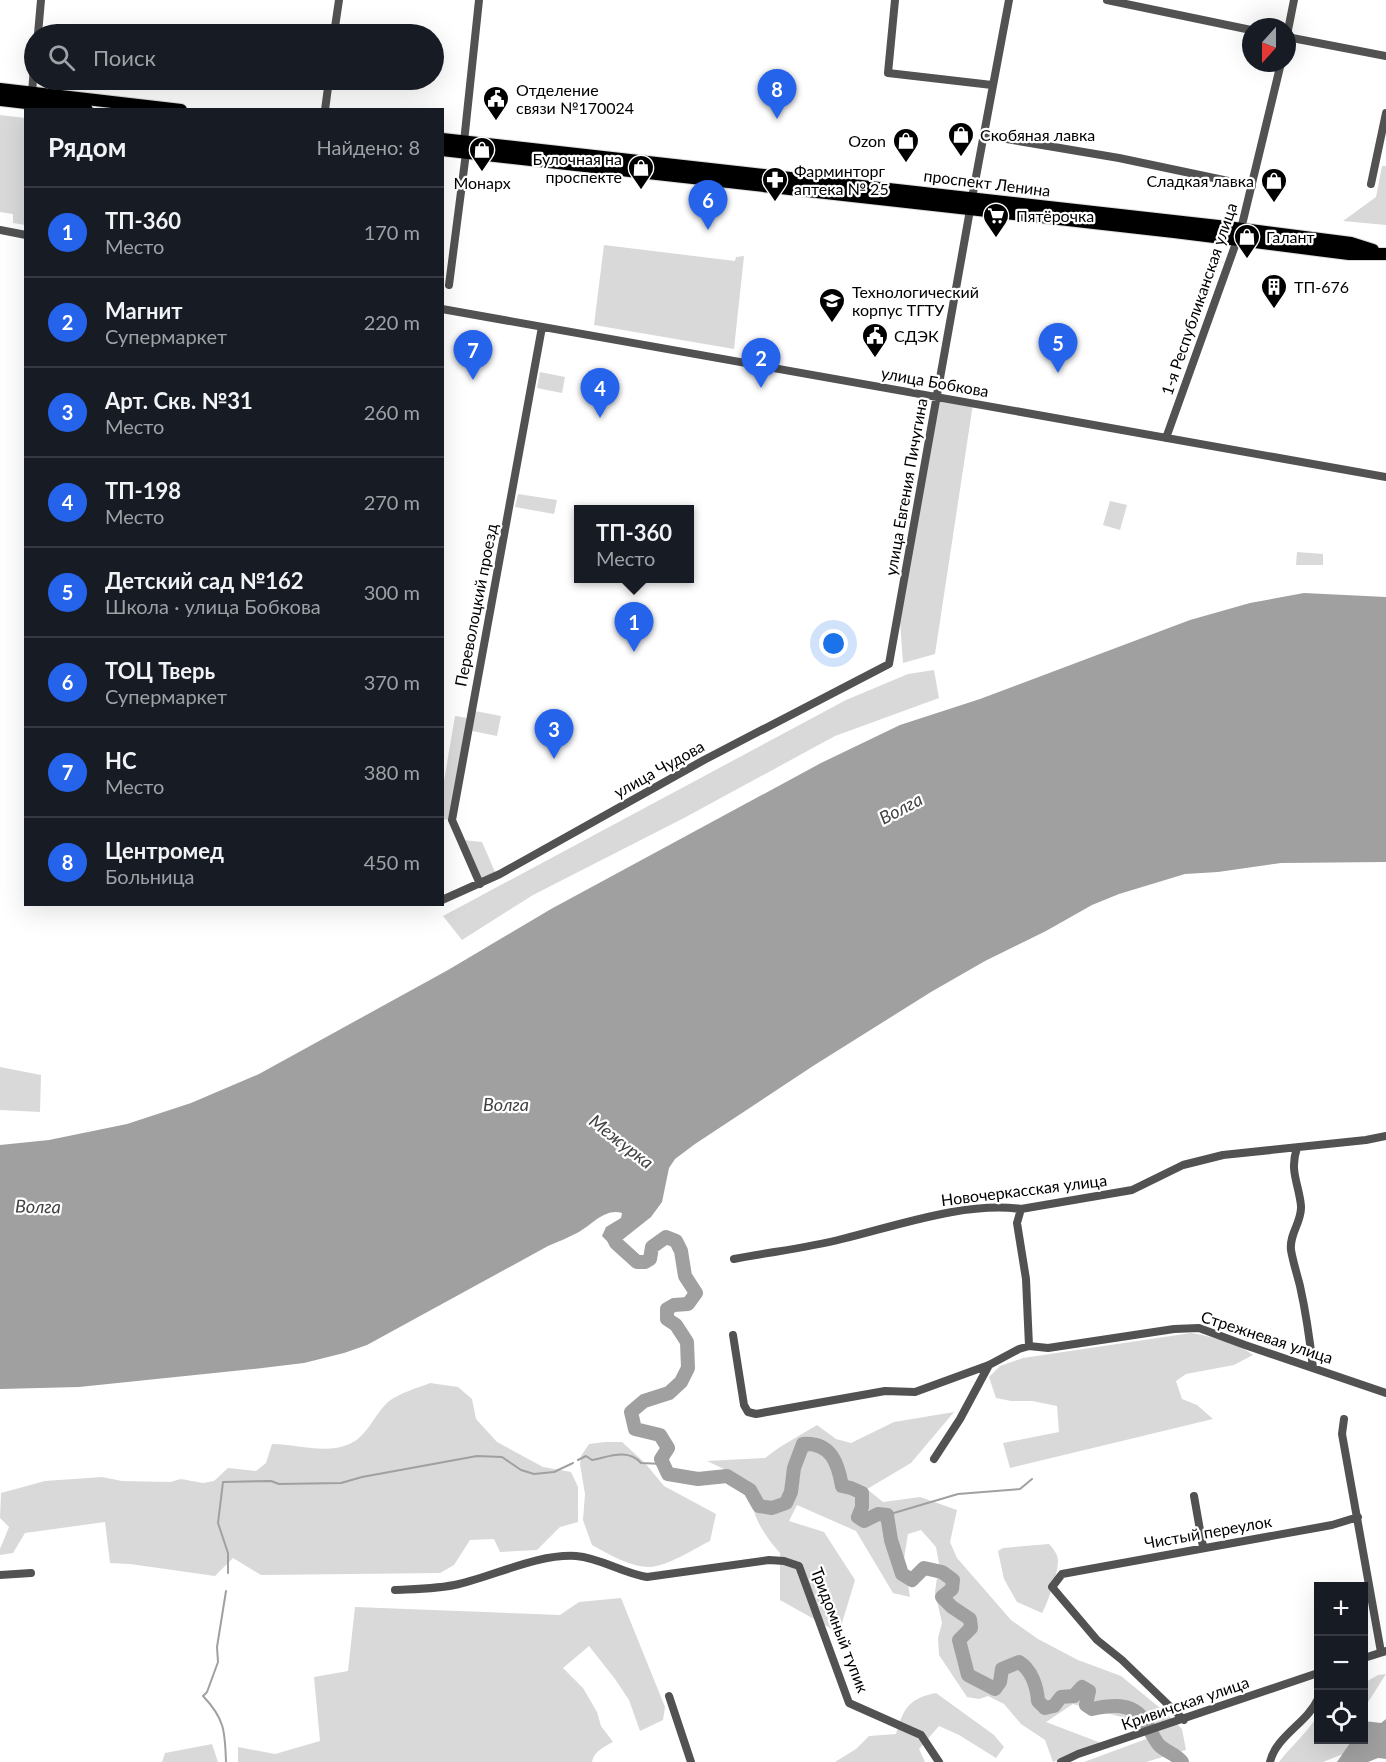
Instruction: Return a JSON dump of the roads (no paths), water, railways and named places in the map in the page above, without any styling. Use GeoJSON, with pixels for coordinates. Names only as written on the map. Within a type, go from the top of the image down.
{"type":"FeatureCollection","features":[{"type":"Feature","properties":{"kind":"main road"},"geometry":{"type":"LineString","coordinates":[[0,89],[28,97],[48,107],[51,99],[58,95]]}},
{"type":"Feature","properties":{"kind":"main road"},"geometry":{"type":"LineString","coordinates":[[0,100],[58,95],[165,108]]}},
{"type":"Feature","properties":{"kind":"main road","name":"проспект Ленина"},"geometry":{"type":"LineString","coordinates":[[444,140],[462,149]]}},
{"type":"Feature","properties":{"kind":"main road","name":"проспект Ленина"},"geometry":{"type":"LineString","coordinates":[[444,150],[462,149],[1239,234],[1351,243],[1385,254]]}},
{"type":"Feature","properties":{"kind":"street"},"geometry":{"type":"LineString","coordinates":[[39,24],[41,0]]}},
{"type":"Feature","properties":{"kind":"street"},"geometry":{"type":"LineString","coordinates":[[335,24],[339,0]]}},
{"type":"Feature","properties":{"kind":"street"},"geometry":{"type":"LineString","coordinates":[[449,285],[479,0]]}},
{"type":"Feature","properties":{"kind":"street"},"geometry":{"type":"LineString","coordinates":[[895,0],[888,73],[992,85]]}},
{"type":"Feature","properties":{"kind":"street","name":"улица Евгения Пичугина"},"geometry":{"type":"LineString","coordinates":[[889,664],[937,397],[968,205],[984,135],[1009,0]]}},
{"type":"Feature","properties":{"kind":"street"},"geometry":{"type":"LineString","coordinates":[[1107,0],[1148,4],[1242,28]]}},
{"type":"Feature","properties":{"kind":"street"},"geometry":{"type":"LineString","coordinates":[[1290,18],[1294,0]]}},
{"type":"Feature","properties":{"kind":"street"},"geometry":{"type":"LineString","coordinates":[[1296,38],[1386,56]]}},
{"type":"Feature","properties":{"kind":"street","name":"1-я Республиканская улица"},"geometry":{"type":"LineString","coordinates":[[1166,438],[1239,234],[1279,72]]}},
{"type":"Feature","properties":{"kind":"street"},"geometry":{"type":"LineString","coordinates":[[28,97],[29,90]]}},
{"type":"Feature","properties":{"kind":"street"},"geometry":{"type":"LineString","coordinates":[[325,108],[328,90]]}},
{"type":"Feature","properties":{"kind":"street"},"geometry":{"type":"LineString","coordinates":[[1371,184],[1386,113]]}},
{"type":"Feature","properties":{"kind":"street"},"geometry":{"type":"LineString","coordinates":[[984,135],[1119,158],[1252,186]]}},
{"type":"Feature","properties":{"kind":"street"},"geometry":{"type":"LineString","coordinates":[[0,230],[24,235]]}},
{"type":"Feature","properties":{"kind":"street","name":"улица Бобкова"},"geometry":{"type":"LineString","coordinates":[[444,309],[1386,477]]}},
{"type":"Feature","properties":{"kind":"street","name":"Переволоцкий проезд"},"geometry":{"type":"LineString","coordinates":[[480,884],[452,820],[543,327]]}},
{"type":"Feature","properties":{"kind":"street","name":"улица Чудова"},"geometry":{"type":"LineString","coordinates":[[444,899],[480,884],[694,765],[889,664]]}},
{"type":"Feature","properties":{"kind":"street","name":"Новочеркасская улица"},"geometry":{"type":"LineString","coordinates":[[734,1259],[840,1240],[902,1223],[957,1212],[1007,1207],[1021,1209],[1132,1190],[1183,1165],[1223,1155],[1386,1136]]}},
{"type":"Feature","properties":{"kind":"street"},"geometry":{"type":"LineString","coordinates":[[1297,1148],[1293,1160],[1301,1216],[1291,1243],[1291,1252],[1300,1288],[1313,1368]]}},
{"type":"Feature","properties":{"kind":"street"},"geometry":{"type":"LineString","coordinates":[[733,1335],[744,1406],[748,1413],[756,1414],[885,1391],[915,1392],[989,1365],[1029,1346],[1026,1279],[1017,1224],[1021,1209]]}},
{"type":"Feature","properties":{"kind":"street","name":"Стрежневая улица"},"geometry":{"type":"LineString","coordinates":[[1029,1346],[1047,1348],[1174,1329],[1199,1328],[1386,1393]]}},
{"type":"Feature","properties":{"kind":"street"},"geometry":{"type":"LineString","coordinates":[[934,1459],[960,1419],[989,1365]]}},
{"type":"Feature","properties":{"kind":"street"},"geometry":{"type":"LineString","coordinates":[[1344,1419],[1342,1434],[1383,1652],[1368,1657]]}},
{"type":"Feature","properties":{"kind":"street"},"geometry":{"type":"LineString","coordinates":[[1194,1496],[1203,1547]]}},
{"type":"Feature","properties":{"kind":"street","name":"Чистый переулок"},"geometry":{"type":"LineString","coordinates":[[1184,1720],[1122,1660],[1097,1640],[1052,1587],[1062,1574],[1332,1525],[1358,1517]]}},
{"type":"Feature","properties":{"kind":"street","name":"Тридомный тупик"},"geometry":{"type":"LineString","coordinates":[[395,1590],[458,1585],[527,1564],[575,1556],[596,1559],[634,1575],[647,1576],[769,1560],[784,1561],[800,1566],[849,1703],[921,1735],[939,1762]]}},
{"type":"Feature","properties":{"kind":"street"},"geometry":{"type":"LineString","coordinates":[[0,1575],[31,1573]]}},
{"type":"Feature","properties":{"kind":"street","name":"Кривичская улица"},"geometry":{"type":"LineString","coordinates":[[1061,1762],[1078,1754],[1314,1675]]}},
{"type":"Feature","properties":{"kind":"street"},"geometry":{"type":"LineString","coordinates":[[669,1696],[691,1762]]}},
{"type":"Feature","properties":{"kind":"street"},"geometry":{"type":"LineString","coordinates":[[1270,1762],[1278,1746],[1311,1713],[1314,1707]]}},
{"type":"Feature","properties":{"kind":"water","name":"Волга"},"geometry":{"type":"Polygon","coordinates":[[[1304,593],[1386,597],[1386,862],[1281,863],[1185,874],[1119,894],[1092,905],[931,992],[695,1144],[675,1159],[669,1168],[662,1202],[651,1217],[622,1240],[609,1243],[602,1236],[606,1227],[621,1218],[622,1213],[605,1215],[579,1232],[548,1246],[367,1345],[304,1363],[79,1387],[0,1389],[0,1145],[49,1140],[127,1124],[191,1103],[259,1074],[448,970],[551,909],[821,763],[900,725],[980,699],[1190,620],[1250,603],[1304,593]]]}},
{"type":"Feature","properties":{"kind":"water"},"geometry":{"type":"Polygon","coordinates":[[[1386,1719],[1386,1759],[1378,1758],[1368,1762],[1337,1762],[1349,1744],[1368,1744],[1368,1721],[1381,1723],[1386,1719]]]}},
{"type":"Feature","properties":{"kind":"waterway","name":"Межурка"},"geometry":{"type":"LineString","coordinates":[[620,1229],[614,1239],[616,1243],[637,1262],[650,1259],[652,1247],[666,1237],[676,1241],[681,1251],[685,1276],[696,1293],[688,1304],[674,1305],[667,1309],[667,1319],[676,1325],[687,1342],[688,1368],[681,1382],[669,1393],[644,1401],[631,1412],[635,1429],[660,1435],[668,1448],[661,1459],[668,1474],[698,1479],[727,1476],[750,1490],[759,1506],[772,1508],[786,1503],[791,1492],[794,1468],[803,1444],[820,1446],[832,1456],[842,1486],[862,1493],[862,1507],[858,1517],[864,1521],[878,1514],[887,1515],[891,1540],[902,1574],[912,1580],[924,1568],[942,1572],[953,1580],[952,1589],[942,1597],[970,1619],[971,1628],[959,1640],[968,1675],[995,1689],[1000,1682],[1002,1669],[1019,1662],[1030,1674],[1038,1701],[1045,1708],[1054,1706],[1061,1697],[1074,1696],[1082,1687],[1089,1691],[1086,1705],[1092,1709],[1120,1706],[1139,1714],[1159,1745],[1182,1762]]}},
{"type":"Feature","properties":{"kind":"waterway"},"geometry":{"type":"LineString","coordinates":[[578,1460],[586,1456],[592,1460],[624,1455],[636,1458],[641,1463],[663,1464]]}},
{"type":"Feature","properties":{"kind":"waterway"},"geometry":{"type":"LineString","coordinates":[[228,1573],[228,1553],[218,1523],[223,1482],[341,1483],[477,1456],[502,1457],[521,1470],[534,1474],[554,1472],[573,1463]]}},
{"type":"Feature","properties":{"kind":"waterway"},"geometry":{"type":"LineString","coordinates":[[887,1515],[958,1494],[1020,1489],[1032,1479]]}},
{"type":"Feature","properties":{"kind":"waterway"},"geometry":{"type":"LineString","coordinates":[[226,1591],[217,1647],[218,1662],[207,1692],[203,1696],[220,1719],[226,1762]]}},
{"type":"Feature","properties":{"kind":"place","name":"Центромед"},"geometry":{"type":"Point","coordinates":[777,119]}},
{"type":"Feature","properties":{"kind":"place","name":"Отделение связи №170024"},"geometry":{"type":"Point","coordinates":[496,122]}},
{"type":"Feature","properties":{"kind":"place","name":"Скобяная лавка"},"geometry":{"type":"Point","coordinates":[961,158]}},
{"type":"Feature","properties":{"kind":"place","name":"Ozon"},"geometry":{"type":"Point","coordinates":[906,164]}},
{"type":"Feature","properties":{"kind":"place","name":"Монарх"},"geometry":{"type":"Point","coordinates":[482,173]}},
{"type":"Feature","properties":{"kind":"place","name":"Булочная на проспекте"},"geometry":{"type":"Point","coordinates":[641,191]}},
{"type":"Feature","properties":{"kind":"place","name":"Фарминторг аптека № 25"},"geometry":{"type":"Point","coordinates":[775,203]}},
{"type":"Feature","properties":{"kind":"place","name":"Сладкая лавка"},"geometry":{"type":"Point","coordinates":[1274,204]}},
{"type":"Feature","properties":{"kind":"place","name":"ТОЦ Тверь"},"geometry":{"type":"Point","coordinates":[708,230]}},
{"type":"Feature","properties":{"kind":"place","name":"Пятёрочка"},"geometry":{"type":"Point","coordinates":[996,239]}},
{"type":"Feature","properties":{"kind":"place","name":"Галант"},"geometry":{"type":"Point","coordinates":[1247,260]}},
{"type":"Feature","properties":{"kind":"place","name":"ТП-676"},"geometry":{"type":"Point","coordinates":[1274,310]}},
{"type":"Feature","properties":{"kind":"place","name":"Технологический корпус ТГТУ"},"geometry":{"type":"Point","coordinates":[832,324]}},
{"type":"Feature","properties":{"kind":"place","name":"СДЭК"},"geometry":{"type":"Point","coordinates":[875,359]}},
{"type":"Feature","properties":{"kind":"place","name":"Детский сад №162"},"geometry":{"type":"Point","coordinates":[1058,373]}},
{"type":"Feature","properties":{"kind":"place","name":"НС"},"geometry":{"type":"Point","coordinates":[473,380]}},
{"type":"Feature","properties":{"kind":"place","name":"Магнит"},"geometry":{"type":"Point","coordinates":[761,388]}},
{"type":"Feature","properties":{"kind":"place","name":"ТП-198"},"geometry":{"type":"Point","coordinates":[600,418]}},
{"type":"Feature","properties":{"kind":"place","name":"ТП-360"},"geometry":{"type":"Point","coordinates":[634,652]}},
{"type":"Feature","properties":{"kind":"place","name":"Арт. Скв. №31"},"geometry":{"type":"Point","coordinates":[554,759]}}]}
